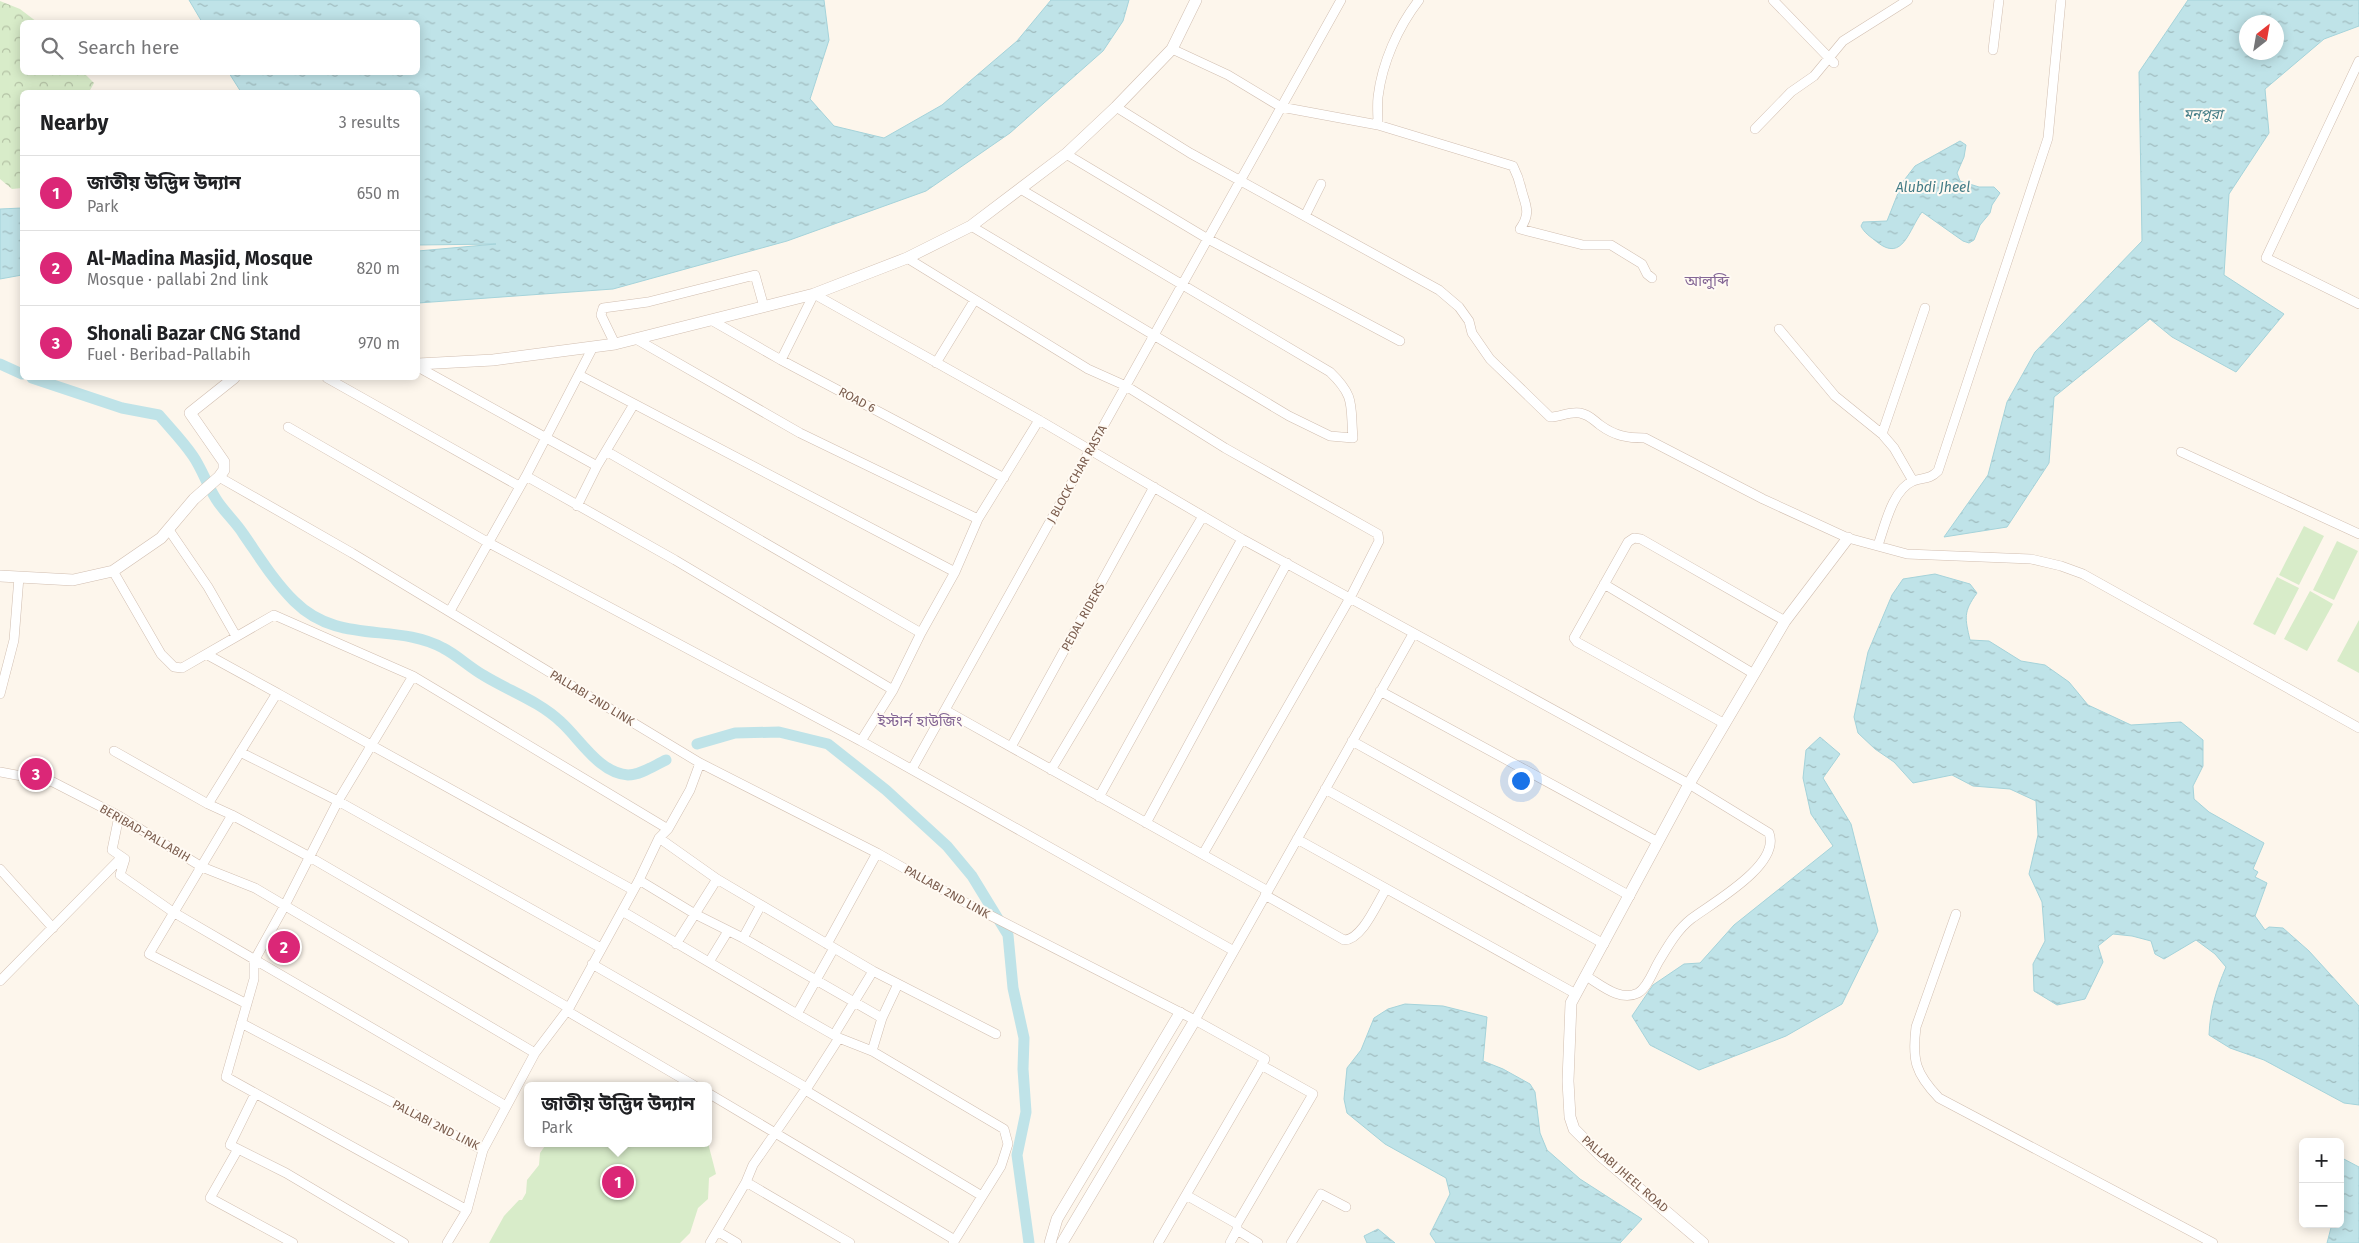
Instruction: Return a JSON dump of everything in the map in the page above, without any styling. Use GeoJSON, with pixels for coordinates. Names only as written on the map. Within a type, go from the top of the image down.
{"type":"FeatureCollection","features":[{"type":"Feature","properties":{"kind":"street"},"geometry":{"type":"LineString","coordinates":[[420,365],[493,360],[615,344],[814,294],[907,258],[972,226],[1022,190],[1066,154],[1116,107],[1172,49],[1196,0]]}},
{"type":"Feature","properties":{"kind":"street","name":"J BLOCK CHAR RASTA"},"geometry":{"type":"LineString","coordinates":[[912,769],[1341,0]]}},
{"type":"Feature","properties":{"kind":"street"},"geometry":{"type":"LineString","coordinates":[[1378,125],[1378,97],[1392,45],[1405,18],[1419,0]]}},
{"type":"Feature","properties":{"kind":"street"},"geometry":{"type":"LineString","coordinates":[[1773,0],[1832,61]]}},
{"type":"Feature","properties":{"kind":"street"},"geometry":{"type":"LineString","coordinates":[[1755,129],[1791,92],[1832,61],[1843,41],[1908,0]]}},
{"type":"Feature","properties":{"kind":"street"},"geometry":{"type":"LineString","coordinates":[[1994,50],[1999,0]]}},
{"type":"Feature","properties":{"kind":"street"},"geometry":{"type":"LineString","coordinates":[[1878,545],[1900,492],[1913,481],[1931,478],[1938,471],[2048,138],[2061,0]]}},
{"type":"Feature","properties":{"kind":"street"},"geometry":{"type":"LineString","coordinates":[[1172,49],[1228,75],[1281,107],[1378,125],[1513,166],[1520,178],[1521,188],[1527,202],[1527,220],[1520,229],[1583,245],[1612,245],[1642,264],[1647,274],[1652,278]]}},
{"type":"Feature","properties":{"kind":"street"},"geometry":{"type":"LineString","coordinates":[[2359,62],[2266,258],[2359,304]]}},
{"type":"Feature","properties":{"kind":"street"},"geometry":{"type":"LineString","coordinates":[[1116,107],[1190,153],[1439,290],[1458,307],[1469,321],[1472,333],[1490,359],[1550,416],[1560,417],[1579,412],[1590,416],[1610,432],[1624,438],[1645,438],[1763,499],[1848,538],[1907,554],[2031,559],[2061,566],[2083,574],[2359,728]]}},
{"type":"Feature","properties":{"kind":"street"},"geometry":{"type":"LineString","coordinates":[[1066,154],[1208,239],[1400,341]]}},
{"type":"Feature","properties":{"kind":"street"},"geometry":{"type":"LineString","coordinates":[[1305,216],[1321,184]]}},
{"type":"Feature","properties":{"kind":"street"},"geometry":{"type":"LineString","coordinates":[[972,226],[1153,337],[1311,427],[1330,436],[1354,438],[1351,400],[1344,387],[1330,372],[1022,190]]}},
{"type":"Feature","properties":{"kind":"street"},"geometry":{"type":"LineString","coordinates":[[907,258],[1088,368],[1126,386],[1225,448],[1378,534],[1379,541],[1350,598],[1203,854]]}},
{"type":"Feature","properties":{"kind":"street"},"geometry":{"type":"LineString","coordinates":[[615,344],[601,315],[603,308],[648,302],[756,275],[764,307]]}},
{"type":"Feature","properties":{"kind":"street"},"geometry":{"type":"LineString","coordinates":[[781,360],[814,294]]}},
{"type":"Feature","properties":{"kind":"street"},"geometry":{"type":"LineString","coordinates":[[814,294],[1039,420],[1242,539],[1688,784],[1764,828],[1769,833],[1772,840],[1768,850],[1747,880],[1684,925],[1658,961],[1645,986],[1638,992],[1628,996],[1618,995],[1586,976]]}},
{"type":"Feature","properties":{"kind":"street"},"geometry":{"type":"LineString","coordinates":[[936,363],[974,300]]}},
{"type":"Feature","properties":{"kind":"street"},"geometry":{"type":"LineString","coordinates":[[1882,434],[1925,308]]}},
{"type":"Feature","properties":{"kind":"street","name":"ROAD 6"},"geometry":{"type":"LineString","coordinates":[[711,320],[781,360],[1004,478]]}},
{"type":"Feature","properties":{"kind":"street"},"geometry":{"type":"LineString","coordinates":[[1779,328],[1835,396],[1882,434],[1894,448],[1913,481]]}},
{"type":"Feature","properties":{"kind":"street"},"geometry":{"type":"LineString","coordinates":[[636,338],[800,433],[978,519]]}},
{"type":"Feature","properties":{"kind":"street"},"geometry":{"type":"LineString","coordinates":[[450,612],[526,476],[593,348]]}},
{"type":"Feature","properties":{"kind":"street"},"geometry":{"type":"LineString","coordinates":[[420,366],[597,466]]}},
{"type":"Feature","properties":{"kind":"street"},"geometry":{"type":"LineString","coordinates":[[579,376],[955,572]]}},
{"type":"Feature","properties":{"kind":"street"},"geometry":{"type":"LineString","coordinates":[[0,576],[73,580],[113,571],[161,538],[194,499],[219,478],[224,470],[224,462],[190,413],[231,380]]}},
{"type":"Feature","properties":{"kind":"street"},"geometry":{"type":"LineString","coordinates":[[331,380],[519,486]]}},
{"type":"Feature","properties":{"kind":"street"},"geometry":{"type":"LineString","coordinates":[[577,506],[597,466],[634,404]]}},
{"type":"Feature","properties":{"kind":"street"},"geometry":{"type":"LineString","coordinates":[[861,741],[894,690],[921,633],[955,572],[978,519],[1039,420]]}},
{"type":"Feature","properties":{"kind":"street"},"geometry":{"type":"LineString","coordinates":[[288,427],[489,543],[861,741],[1234,951]]}},
{"type":"Feature","properties":{"kind":"street"},"geometry":{"type":"LineString","coordinates":[[606,451],[921,633]]}},
{"type":"Feature","properties":{"kind":"street"},"geometry":{"type":"LineString","coordinates":[[2181,452],[2359,534]]}},
{"type":"Feature","properties":{"kind":"street"},"geometry":{"type":"LineString","coordinates":[[526,476],[675,560],[894,690]]}},
{"type":"Feature","properties":{"kind":"street","name":"PALLABI 2ND LINK"},"geometry":{"type":"LineString","coordinates":[[219,478],[450,612],[700,763],[876,853],[966,903],[1195,1020],[1265,1059],[1261,1065]]}},
{"type":"Feature","properties":{"kind":"street","name":"PEDAL RIDERS"},"geometry":{"type":"LineString","coordinates":[[1011,747],[1154,487]]}},
{"type":"Feature","properties":{"kind":"street"},"geometry":{"type":"LineString","coordinates":[[1051,770],[1203,516]]}},
{"type":"Feature","properties":{"kind":"street"},"geometry":{"type":"LineString","coordinates":[[169,530],[208,587],[236,636]]}},
{"type":"Feature","properties":{"kind":"street"},"geometry":{"type":"LineString","coordinates":[[1725,724],[1577,642],[1574,638],[1628,542],[1634,538],[1641,539],[1785,621]]}},
{"type":"Feature","properties":{"kind":"street"},"geometry":{"type":"LineString","coordinates":[[1297,839],[1573,999],[1630,896],[1688,784],[1785,621],[1848,538]]}},
{"type":"Feature","properties":{"kind":"street"},"geometry":{"type":"LineString","coordinates":[[1099,797],[1242,539]]}},
{"type":"Feature","properties":{"kind":"street"},"geometry":{"type":"LineString","coordinates":[[1146,823],[1287,563]]}},
{"type":"Feature","properties":{"kind":"street"},"geometry":{"type":"LineString","coordinates":[[113,571],[168,662],[182,668],[274,615],[413,676],[668,829]]}},
{"type":"Feature","properties":{"kind":"street"},"geometry":{"type":"LineString","coordinates":[[0,694],[14,640],[19,577]]}},
{"type":"Feature","properties":{"kind":"street"},"geometry":{"type":"LineString","coordinates":[[1604,584],[1754,674]]}},
{"type":"Feature","properties":{"kind":"street"},"geometry":{"type":"LineString","coordinates":[[1062,1243],[1195,1020],[1413,634]]}},
{"type":"Feature","properties":{"kind":"street"},"geometry":{"type":"LineString","coordinates":[[206,654],[633,890]]}},
{"type":"Feature","properties":{"kind":"street"},"geometry":{"type":"LineString","coordinates":[[413,676],[338,801],[254,961],[254,980],[226,1077],[467,1210]]}},
{"type":"Feature","properties":{"kind":"street"},"geometry":{"type":"LineString","coordinates":[[1380,691],[1658,842]]}},
{"type":"Feature","properties":{"kind":"street"},"geometry":{"type":"LineString","coordinates":[[208,804],[277,693]]}},
{"type":"Feature","properties":{"kind":"street"},"geometry":{"type":"LineString","coordinates":[[945,710],[1203,854],[1344,940],[1351,940],[1358,934],[1386,889]]}},
{"type":"Feature","properties":{"kind":"street"},"geometry":{"type":"LineString","coordinates":[[1352,741],[1630,896]]}},
{"type":"Feature","properties":{"kind":"street"},"geometry":{"type":"LineString","coordinates":[[114,752],[308,856],[688,1082]]}},
{"type":"Feature","properties":{"kind":"street"},"geometry":{"type":"LineString","coordinates":[[240,752],[338,801],[601,948]]}},
{"type":"Feature","properties":{"kind":"street","name":"PALLABI 2ND LINK"},"geometry":{"type":"LineString","coordinates":[[241,1023],[482,1150],[535,1053],[568,1010],[639,880],[659,838],[668,829],[690,790],[700,763]]}},
{"type":"Feature","properties":{"kind":"street","name":"BERIBAD-PALLABIH"},"geometry":{"type":"LineString","coordinates":[[0,772],[53,782],[119,816],[202,867],[254,888],[535,1053]]}},
{"type":"Feature","properties":{"kind":"street"},"geometry":{"type":"LineString","coordinates":[[1325,789],[1604,944]]}},
{"type":"Feature","properties":{"kind":"street"},"geometry":{"type":"LineString","coordinates":[[232,815],[149,954],[246,1004]]}},
{"type":"Feature","properties":{"kind":"street"},"geometry":{"type":"LineString","coordinates":[[119,816],[112,850],[125,859],[120,876],[173,912],[254,961],[506,1106]]}},
{"type":"Feature","properties":{"kind":"street"},"geometry":{"type":"LineString","coordinates":[[659,838],[716,879],[873,971],[996,1034]]}},
{"type":"Feature","properties":{"kind":"street"},"geometry":{"type":"LineString","coordinates":[[797,1014],[816,981],[876,853]]}},
{"type":"Feature","properties":{"kind":"street"},"geometry":{"type":"LineString","coordinates":[[0,981],[122,857]]}},
{"type":"Feature","properties":{"kind":"street"},"geometry":{"type":"LineString","coordinates":[[0,868],[53,928]]}},
{"type":"Feature","properties":{"kind":"street"},"geometry":{"type":"LineString","coordinates":[[676,944],[716,879]]}},
{"type":"Feature","properties":{"kind":"street"},"geometry":{"type":"LineString","coordinates":[[639,880],[695,914],[743,938],[882,1018]]}},
{"type":"Feature","properties":{"kind":"street"},"geometry":{"type":"LineString","coordinates":[[743,938],[761,905]]}},
{"type":"Feature","properties":{"kind":"street"},"geometry":{"type":"LineString","coordinates":[[622,911],[797,1014],[836,1036],[872,1051],[1004,1129],[1008,1144],[1001,1166],[954,1241],[712,1095]]}},
{"type":"Feature","properties":{"kind":"street"},"geometry":{"type":"LineString","coordinates":[[1956,914],[1916,1027],[1914,1045],[1915,1065],[1925,1083],[1939,1098],[2213,1243]]}},
{"type":"Feature","properties":{"kind":"street"},"geometry":{"type":"LineString","coordinates":[[709,962],[728,931]]}},
{"type":"Feature","properties":{"kind":"street"},"geometry":{"type":"LineString","coordinates":[[592,964],[806,1089],[982,1196]]}},
{"type":"Feature","properties":{"kind":"street"},"geometry":{"type":"LineString","coordinates":[[710,1243],[746,1182],[753,1165],[806,1089],[873,971]]}},
{"type":"Feature","properties":{"kind":"street"},"geometry":{"type":"LineString","coordinates":[[872,1051],[882,1018],[898,984]]}},
{"type":"Feature","properties":{"kind":"street","name":"PALLABI JHEEL ROAD"},"geometry":{"type":"LineString","coordinates":[[1573,999],[1568,1081],[1570,1118],[1574,1129],[1602,1156],[1703,1243]]}},
{"type":"Feature","properties":{"kind":"street"},"geometry":{"type":"LineString","coordinates":[[1050,1243],[1057,1219],[1180,1013]]}},
{"type":"Feature","properties":{"kind":"street"},"geometry":{"type":"LineString","coordinates":[[1158,1243],[1261,1065],[1313,1094],[1237,1227],[1230,1243]]}},
{"type":"Feature","properties":{"kind":"street"},"geometry":{"type":"LineString","coordinates":[[255,1094],[230,1145],[286,1173],[404,1243]]}},
{"type":"Feature","properties":{"kind":"street"},"geometry":{"type":"LineString","coordinates":[[238,1149],[210,1198],[293,1243]]}},
{"type":"Feature","properties":{"kind":"street"},"geometry":{"type":"LineString","coordinates":[[447,1243],[467,1210],[482,1150]]}},
{"type":"Feature","properties":{"kind":"street"},"geometry":{"type":"LineString","coordinates":[[746,1182],[850,1243]]}},
{"type":"Feature","properties":{"kind":"street"},"geometry":{"type":"LineString","coordinates":[[1186,1194],[1258,1243]]}},
{"type":"Feature","properties":{"kind":"street"},"geometry":{"type":"LineString","coordinates":[[1291,1243],[1321,1194],[1346,1207]]}},
{"type":"Feature","properties":{"kind":"street"},"geometry":{"type":"LineString","coordinates":[[717,1231],[737,1243]]}},
{"type":"Feature","properties":{"kind":"green space"},"geometry":{"type":"Polygon","coordinates":[[[0,1],[20,9],[34,20],[20,20],[20,75],[86,75],[94,83],[90,90],[20,90],[20,188],[12,189],[0,179],[0,1]]]}},
{"type":"Feature","properties":{"kind":"green space"},"geometry":{"type":"Polygon","coordinates":[[[2304,526],[2324,536],[2299,585],[2279,575],[2304,526]]]}},
{"type":"Feature","properties":{"kind":"green space"},"geometry":{"type":"Polygon","coordinates":[[[2337,541],[2358,551],[2334,600],[2313,590],[2337,541]]]}},
{"type":"Feature","properties":{"kind":"green space"},"geometry":{"type":"Polygon","coordinates":[[[2277,577],[2299,588],[2275,635],[2253,624],[2277,577]]]}},
{"type":"Feature","properties":{"kind":"green space"},"geometry":{"type":"Polygon","coordinates":[[[2310,591],[2333,604],[2307,651],[2284,639],[2310,591]]]}},
{"type":"Feature","properties":{"kind":"green space"},"geometry":{"type":"Polygon","coordinates":[[[2359,620],[2359,673],[2337,661],[2359,620]]]}},
{"type":"Feature","properties":{"kind":"green space"},"geometry":{"type":"Polygon","coordinates":[[[544,1147],[709,1147],[716,1174],[709,1178],[708,1199],[698,1208],[690,1233],[680,1243],[489,1243],[504,1216],[519,1200],[522,1200],[526,1193],[527,1180],[539,1165],[540,1153],[544,1147]]]}},
{"type":"Feature","properties":{"kind":"water"},"geometry":{"type":"Polygon","coordinates":[[[189,0],[824,0],[829,40],[810,99],[834,126],[884,138],[942,105],[1017,41],[1051,0],[1129,0],[1123,21],[1103,51],[1010,133],[926,191],[787,241],[613,289],[420,303],[420,251],[496,244],[420,245],[420,90],[240,90],[230,75],[420,75],[420,20],[201,20],[189,0]]]}},
{"type":"Feature","properties":{"kind":"water","name":"মনপুরা"},"geometry":{"type":"Polygon","coordinates":[[[2188,0],[2359,0],[2359,26],[2324,39],[2265,89],[2269,133],[2229,194],[2224,275],[2284,314],[2236,372],[2172,337],[2150,319],[2054,397],[2049,463],[2007,527],[1944,537],[1988,475],[2007,402],[2035,352],[2142,241],[2139,72],[2188,0]]]}},
{"type":"Feature","properties":{"kind":"water","name":"Alubdi Jheel"},"geometry":{"type":"Polygon","coordinates":[[[1960,141],[1966,145],[1964,157],[1957,173],[1960,181],[1979,187],[1994,187],[2000,193],[1992,205],[1990,213],[1980,225],[1974,240],[1969,243],[1963,241],[1922,212],[1904,241],[1893,249],[1877,242],[1866,233],[1861,226],[1863,222],[1887,221],[1902,183],[1915,166],[1960,141]]]}},
{"type":"Feature","properties":{"kind":"water"},"geometry":{"type":"Polygon","coordinates":[[[20,208],[20,275],[0,279],[0,209],[20,208]]]}},
{"type":"Feature","properties":{"kind":"water"},"geometry":{"type":"Polygon","coordinates":[[[1935,574],[1970,584],[1977,593],[1969,605],[1966,615],[1970,640],[1989,641],[2021,661],[2045,665],[2069,682],[2088,705],[2131,725],[2181,722],[2203,740],[2203,766],[2193,786],[2194,799],[2209,812],[2264,843],[2253,869],[2258,872],[2255,877],[2267,883],[2255,916],[2265,930],[2269,927],[2283,928],[2309,951],[2359,1006],[2359,1105],[2344,1103],[2264,1060],[2230,1048],[2209,1035],[2214,1000],[2226,967],[2215,954],[2196,940],[2164,959],[2155,954],[2151,941],[2113,934],[2098,946],[2103,962],[2085,999],[2057,1005],[2034,991],[2033,964],[2045,941],[2042,902],[2029,874],[2038,835],[2036,801],[2010,789],[1973,786],[1952,775],[1913,783],[1894,762],[1875,749],[1858,733],[1854,717],[1868,652],[1892,595],[1903,579],[1935,574]]]}},
{"type":"Feature","properties":{"kind":"water"},"geometry":{"type":"Polygon","coordinates":[[[1820,737],[1840,754],[1823,778],[1851,824],[1878,931],[1842,1004],[1786,1036],[1699,1070],[1650,1045],[1632,1016],[1653,985],[1684,964],[1700,963],[1734,925],[1833,846],[1811,814],[1803,778],[1806,750],[1820,737]]]}},
{"type":"Feature","properties":{"kind":"water"},"geometry":{"type":"Polygon","coordinates":[[[1405,1004],[1443,1006],[1487,1017],[1483,1061],[1503,1069],[1530,1084],[1535,1092],[1540,1133],[1547,1150],[1580,1179],[1642,1219],[1620,1243],[1436,1243],[1430,1234],[1450,1194],[1446,1178],[1385,1144],[1347,1113],[1344,1099],[1347,1068],[1361,1050],[1374,1018],[1388,1009],[1405,1004]]]}},
{"type":"Feature","properties":{"kind":"water"},"geometry":{"type":"Polygon","coordinates":[[[2344,1159],[2359,1167],[2359,1243],[2327,1243],[2331,1228],[2344,1228],[2344,1159]]]}},
{"type":"Feature","properties":{"kind":"water"},"geometry":{"type":"Polygon","coordinates":[[[1378,1229],[1395,1243],[1367,1243],[1364,1236],[1378,1229]]]}},
{"type":"Feature","properties":{"kind":"waterway"},"geometry":{"type":"LineString","coordinates":[[0,364],[20,373]]}},
{"type":"Feature","properties":{"kind":"waterway"},"geometry":{"type":"LineString","coordinates":[[38,380],[122,408],[159,415],[189,450],[216,499],[241,530],[274,577],[294,601],[311,615],[330,624],[348,629],[406,636],[425,640],[443,648],[483,675],[543,708],[561,722],[599,762],[618,773],[628,775],[638,773],[666,760]]}},
{"type":"Feature","properties":{"kind":"waterway"},"geometry":{"type":"LineString","coordinates":[[697,744],[735,733],[779,732],[828,744],[886,790],[947,846],[972,876],[1008,935],[1013,988],[1024,1038],[1023,1069],[1026,1112],[1017,1155],[1029,1243]]}},
{"type":"Feature","properties":{"kind":"place","name":"Shonali Bazar CNG Stand"},"geometry":{"type":"Point","coordinates":[36,774]}},
{"type":"Feature","properties":{"kind":"place","name":"Al-Madina Masjid, Mosque"},"geometry":{"type":"Point","coordinates":[284,947]}},
{"type":"Feature","properties":{"kind":"place","name":"জাতীয় উদ্ভিদ উদ্যান"},"geometry":{"type":"Point","coordinates":[618,1182]}},
{"type":"Feature","properties":{"kind":"district","name":"আলুব্দি"},"geometry":{"type":"Point","coordinates":[1707,281]}},
{"type":"Feature","properties":{"kind":"district","name":"ইস্টার্ন হাউজিং"},"geometry":{"type":"Point","coordinates":[920,721]}}]}
